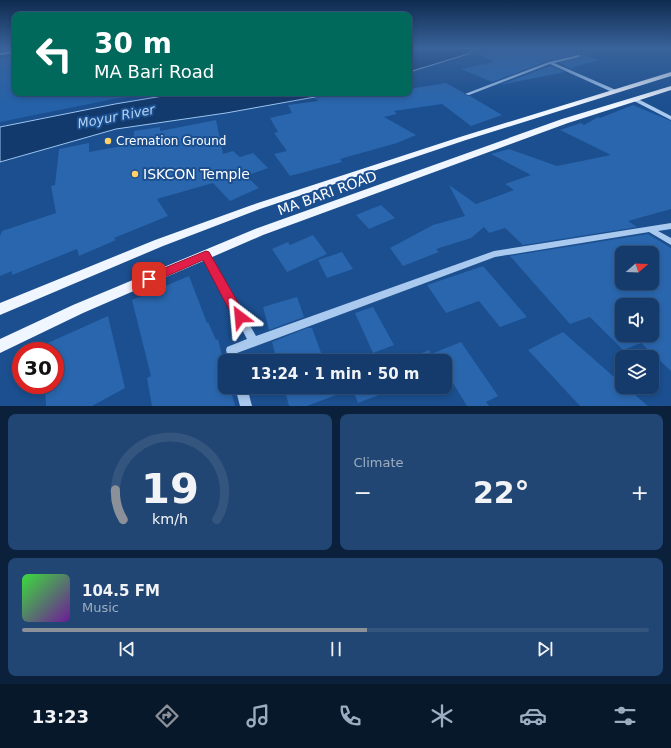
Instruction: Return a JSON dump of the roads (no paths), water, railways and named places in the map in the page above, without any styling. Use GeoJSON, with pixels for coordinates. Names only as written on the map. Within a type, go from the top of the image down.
{"type":"FeatureCollection","features":[{"type":"Feature","properties":{"kind":"main road","name":"MA BARI ROAD"},"geometry":{"type":"LineString","coordinates":[[0,308],[108,264],[254,208],[532,115],[671,74]]}},
{"type":"Feature","properties":{"kind":"main road","name":"MA BARI ROAD"},"geometry":{"type":"LineString","coordinates":[[0,346],[78,309],[259,232],[558,124],[671,88]]}},
{"type":"Feature","properties":{"kind":"street"},"geometry":{"type":"LineString","coordinates":[[467,94],[539,67]]}},
{"type":"Feature","properties":{"kind":"street"},"geometry":{"type":"LineString","coordinates":[[559,67],[614,91]]}},
{"type":"Feature","properties":{"kind":"street"},"geometry":{"type":"LineString","coordinates":[[636,100],[671,118]]}},
{"type":"Feature","properties":{"kind":"street"},"geometry":{"type":"LineString","coordinates":[[232,354],[231,350],[494,254],[671,226]]}},
{"type":"Feature","properties":{"kind":"street"},"geometry":{"type":"LineString","coordinates":[[651,230],[671,242]]}},
{"type":"Feature","properties":{"kind":"street"},"geometry":{"type":"LineString","coordinates":[[206,255],[254,342]]}},
{"type":"Feature","properties":{"kind":"street"},"geometry":{"type":"LineString","coordinates":[[243,394],[246,406]]}},
{"type":"Feature","properties":{"kind":"water"},"geometry":{"type":"Polygon","coordinates":[[[412,67],[426,67],[412,71],[412,67]]]}},
{"type":"Feature","properties":{"kind":"water","name":"Moyur River"},"geometry":{"type":"Polygon","coordinates":[[[163,96],[320,96],[226,113],[116,129],[0,162],[0,127],[163,96]]]}},
{"type":"Feature","properties":{"kind":"place","name":"Cremation Ground"},"geometry":{"type":"Point","coordinates":[108,141]}},
{"type":"Feature","properties":{"kind":"place","name":"ISKCON Temple"},"geometry":{"type":"Point","coordinates":[135,174]}}]}
